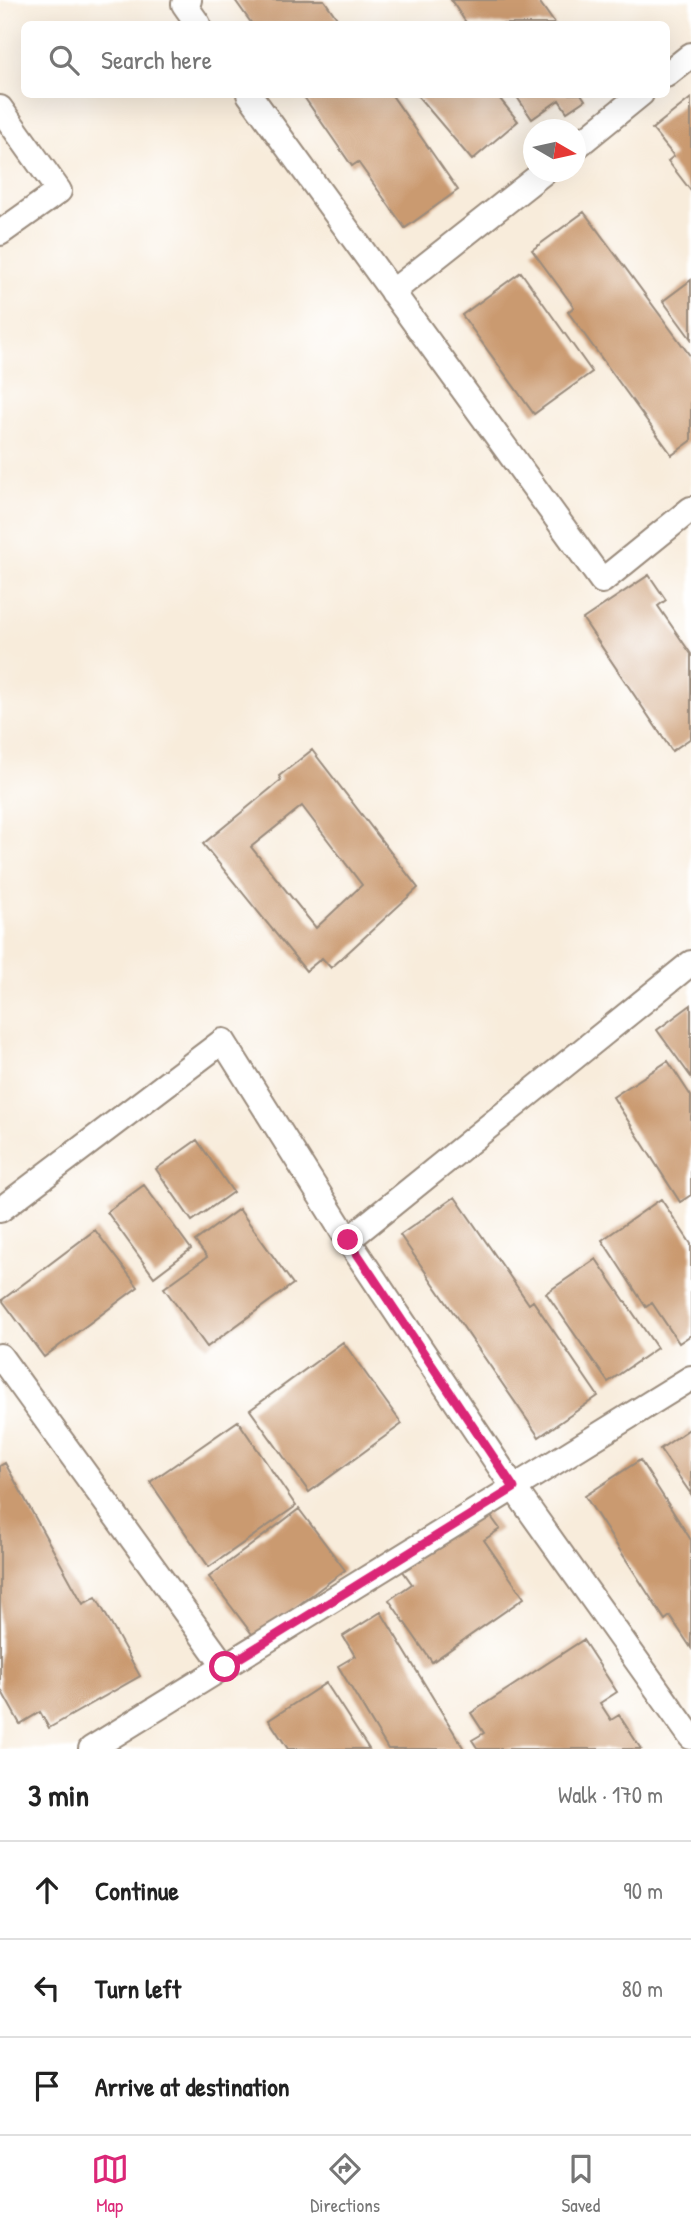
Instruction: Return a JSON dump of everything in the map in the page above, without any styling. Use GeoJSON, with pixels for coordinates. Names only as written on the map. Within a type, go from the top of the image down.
{"type":"FeatureCollection","features":[{"type":"Feature","properties":{"kind":"street"},"geometry":{"type":"LineString","coordinates":[[189,0],[184,4],[196,21]]}},
{"type":"Feature","properties":{"kind":"street"},"geometry":{"type":"LineString","coordinates":[[670,72],[691,55]]}},
{"type":"Feature","properties":{"kind":"street"},"geometry":{"type":"LineString","coordinates":[[252,98],[602,580],[691,509]]}},
{"type":"Feature","properties":{"kind":"street"},"geometry":{"type":"LineString","coordinates":[[586,139],[636,98]]}},
{"type":"Feature","properties":{"kind":"street"},"geometry":{"type":"LineString","coordinates":[[0,108],[59,191],[0,233]]}},
{"type":"Feature","properties":{"kind":"street"},"geometry":{"type":"LineString","coordinates":[[392,292],[531,182]]}},
{"type":"Feature","properties":{"kind":"street"},"geometry":{"type":"LineString","coordinates":[[348,1240],[691,963]]}},
{"type":"Feature","properties":{"kind":"street"},"geometry":{"type":"LineString","coordinates":[[0,1210],[223,1041],[348,1240],[514,1488],[691,1737]]}},
{"type":"Feature","properties":{"kind":"street"},"geometry":{"type":"LineString","coordinates":[[0,1356],[225,1667]]}},
{"type":"Feature","properties":{"kind":"street"},"geometry":{"type":"LineString","coordinates":[[91,1749],[691,1378]]}},
{"type":"Feature","properties":{"kind":"building"},"geometry":{"type":"Polygon","coordinates":[[[235,0],[324,0],[339,21],[250,21],[235,0]]]}},
{"type":"Feature","properties":{"kind":"building"},"geometry":{"type":"Polygon","coordinates":[[[451,0],[538,0],[553,21],[465,21],[451,0]]]}},
{"type":"Feature","properties":{"kind":"building"},"geometry":{"type":"Polygon","coordinates":[[[305,98],[394,98],[458,190],[405,228],[358,162],[352,166],[305,98]]]}},
{"type":"Feature","properties":{"kind":"building"},"geometry":{"type":"Polygon","coordinates":[[[419,98],[499,98],[518,121],[472,160],[419,98]]]}},
{"type":"Feature","properties":{"kind":"building"},"geometry":{"type":"Polygon","coordinates":[[[518,98],[585,100],[567,112],[559,100],[532,119],[518,98]]]}},
{"type":"Feature","properties":{"kind":"building"},"geometry":{"type":"Polygon","coordinates":[[[691,98],[691,191],[668,161],[674,156],[652,129],[691,98]]]}},
{"type":"Feature","properties":{"kind":"building"},"geometry":{"type":"Polygon","coordinates":[[[584,212],[691,357],[691,441],[672,455],[568,312],[574,307],[532,250],[584,212]]]}},
{"type":"Feature","properties":{"kind":"building"},"geometry":{"type":"Polygon","coordinates":[[[521,272],[592,372],[534,414],[462,315],[521,272]]]}},
{"type":"Feature","properties":{"kind":"building"},"geometry":{"type":"Polygon","coordinates":[[[691,280],[691,339],[663,301],[691,280]]]}},
{"type":"Feature","properties":{"kind":"building"},"geometry":{"type":"Polygon","coordinates":[[[649,575],[666,600],[658,606],[691,654],[691,738],[672,751],[583,619],[649,575]]]}},
{"type":"Feature","properties":{"kind":"building"},"geometry":{"type":"Polygon","coordinates":[[[312,750],[418,888],[331,968],[322,958],[306,971],[203,844],[281,780],[279,776],[312,750]],[[302,806],[251,847],[316,928],[362,885],[302,806]]]}},
{"type":"Feature","properties":{"kind":"building"},"geometry":{"type":"Polygon","coordinates":[[[691,1005],[691,1077],[657,1030],[691,1005]]]}},
{"type":"Feature","properties":{"kind":"building"},"geometry":{"type":"Polygon","coordinates":[[[668,1061],[691,1096],[691,1195],[680,1202],[613,1097],[668,1061]]]}},
{"type":"Feature","properties":{"kind":"building"},"geometry":{"type":"Polygon","coordinates":[[[197,1140],[233,1192],[192,1221],[156,1169],[197,1140]]]}},
{"type":"Feature","properties":{"kind":"building"},"geometry":{"type":"Polygon","coordinates":[[[144,1185],[191,1249],[154,1277],[107,1212],[144,1185]]]}},
{"type":"Feature","properties":{"kind":"building"},"geometry":{"type":"Polygon","coordinates":[[[455,1197],[529,1304],[533,1301],[598,1396],[539,1437],[400,1235],[455,1197]]]}},
{"type":"Feature","properties":{"kind":"building"},"geometry":{"type":"Polygon","coordinates":[[[661,1199],[691,1244],[691,1335],[679,1343],[652,1303],[646,1307],[602,1240],[661,1199]]]}},
{"type":"Feature","properties":{"kind":"building"},"geometry":{"type":"Polygon","coordinates":[[[239,1209],[293,1284],[207,1347],[164,1288],[207,1257],[195,1241],[239,1209]]]}},
{"type":"Feature","properties":{"kind":"building"},"geometry":{"type":"Polygon","coordinates":[[[95,1230],[138,1287],[44,1357],[2,1300],[95,1230]]]}},
{"type":"Feature","properties":{"kind":"building"},"geometry":{"type":"Polygon","coordinates":[[[596,1259],[657,1348],[608,1382],[546,1293],[596,1259]]]}},
{"type":"Feature","properties":{"kind":"building"},"geometry":{"type":"Polygon","coordinates":[[[343,1342],[402,1424],[309,1492],[250,1410],[343,1342]]]}},
{"type":"Feature","properties":{"kind":"building"},"geometry":{"type":"Polygon","coordinates":[[[238,1421],[296,1506],[209,1567],[150,1482],[238,1421]]]}},
{"type":"Feature","properties":{"kind":"building"},"geometry":{"type":"Polygon","coordinates":[[[691,1428],[691,1494],[660,1449],[691,1428]]]}},
{"type":"Feature","properties":{"kind":"building"},"geometry":{"type":"Polygon","coordinates":[[[640,1460],[691,1540],[691,1648],[670,1616],[665,1620],[585,1496],[640,1460]]]}},
{"type":"Feature","properties":{"kind":"building"},"geometry":{"type":"Polygon","coordinates":[[[5,1463],[83,1604],[96,1597],[140,1676],[49,1728],[40,1712],[20,1724],[0,1688],[0,1466],[5,1463]]]}},
{"type":"Feature","properties":{"kind":"building"},"geometry":{"type":"Polygon","coordinates":[[[484,1507],[500,1529],[484,1540],[524,1598],[432,1662],[389,1600],[412,1584],[400,1567],[484,1507]]]}},
{"type":"Feature","properties":{"kind":"building"},"geometry":{"type":"Polygon","coordinates":[[[299,1509],[345,1570],[255,1638],[209,1577],[299,1509]]]}},
{"type":"Feature","properties":{"kind":"building"},"geometry":{"type":"Polygon","coordinates":[[[381,1612],[464,1749],[388,1749],[338,1666],[355,1656],[343,1636],[381,1612]]]}},
{"type":"Feature","properties":{"kind":"building"},"geometry":{"type":"Polygon","coordinates":[[[583,1640],[617,1692],[600,1703],[611,1720],[619,1715],[641,1749],[478,1749],[472,1740],[484,1733],[471,1713],[583,1640]]]}},
{"type":"Feature","properties":{"kind":"building"},"geometry":{"type":"Polygon","coordinates":[[[326,1683],[369,1749],[288,1749],[269,1720],[326,1683]]]}},
{"type":"Feature","properties":{"kind":"route"},"geometry":{"type":"LineString","coordinates":[[225,1667],[514,1488],[348,1240]]}}]}
